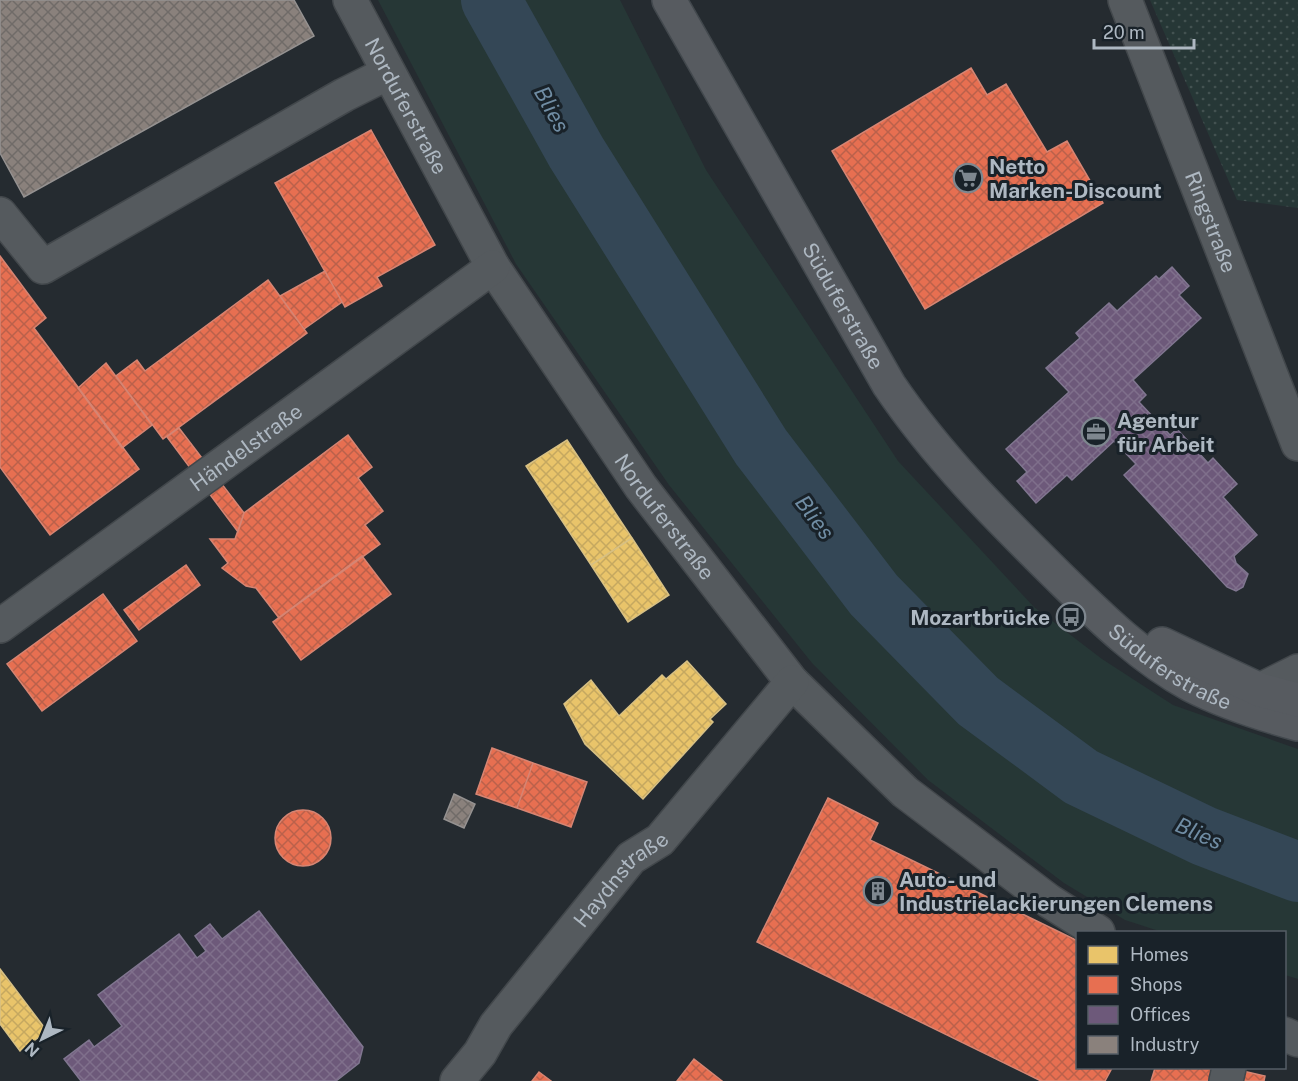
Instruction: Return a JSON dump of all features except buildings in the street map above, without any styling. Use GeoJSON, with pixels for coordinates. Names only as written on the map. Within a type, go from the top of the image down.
{"type":"FeatureCollection","features":[{"type":"Feature","properties":{"kind":"main road","name":"Süduferstraße"},"geometry":{"type":"LineString","coordinates":[[669,0],[877,364],[909,414],[998,518],[1134,646],[1191,684],[1250,712],[1298,724]]}},
{"type":"Feature","properties":{"kind":"main road","name":"Süduferstraße"},"geometry":{"type":"LineString","coordinates":[[1062,580],[1169,648],[1260,690],[1298,700]]}},
{"type":"Feature","properties":{"kind":"street","name":"Norduferstraße"},"geometry":{"type":"LineString","coordinates":[[350,0],[493,267],[641,487],[792,682],[905,792],[1048,901],[1095,931]]}},
{"type":"Feature","properties":{"kind":"street","name":"Ringstraße"},"geometry":{"type":"LineString","coordinates":[[1125,0],[1298,444]]}},
{"type":"Feature","properties":{"kind":"street"},"geometry":{"type":"LineString","coordinates":[[0,214],[42,267],[344,95],[388,74]]}},
{"type":"Feature","properties":{"kind":"street","name":"Händelstraße"},"geometry":{"type":"LineString","coordinates":[[0,626],[493,267]]}},
{"type":"Feature","properties":{"kind":"street"},"geometry":{"type":"LineString","coordinates":[[1260,690],[1298,671]]}},
{"type":"Feature","properties":{"kind":"street","name":"Haydnstraße"},"geometry":{"type":"LineString","coordinates":[[457,1081],[480,1053],[496,1025],[631,858],[660,840],[792,682]]}},
{"type":"Feature","properties":{"kind":"shaded area"},"geometry":{"type":"Polygon","coordinates":[[[378,0],[620,0],[706,170],[898,461],[1034,607],[1102,659],[1173,705],[1298,749],[1298,979],[1286,975],[1286,931],[1159,931],[1125,920],[1064,883],[928,780],[812,663],[669,485],[516,264],[378,0]]]}},
{"type":"Feature","properties":{"kind":"shaded area"},"geometry":{"type":"Polygon","coordinates":[[[1150,0],[1298,0],[1298,208],[1237,200],[1150,0]]]}},
{"type":"Feature","properties":{"kind":"waterway","name":"Blies"},"geometry":{"type":"LineString","coordinates":[[491,0],[576,152],[761,447],[874,595],[978,701],[1081,777],[1204,836],[1298,872]]}},
{"type":"Feature","properties":{"kind":"place","name":"Netto Marken-Discount"},"geometry":{"type":"Point","coordinates":[968,178]}},
{"type":"Feature","properties":{"kind":"place","name":"Agentur für Arbeit"},"geometry":{"type":"Point","coordinates":[1096,432]}},
{"type":"Feature","properties":{"kind":"place","name":"Mozartbrücke"},"geometry":{"type":"Point","coordinates":[1071,617]}},
{"type":"Feature","properties":{"kind":"place","name":"Auto- und Industrielackierungen Clemens"},"geometry":{"type":"Point","coordinates":[878,891]}}]}
